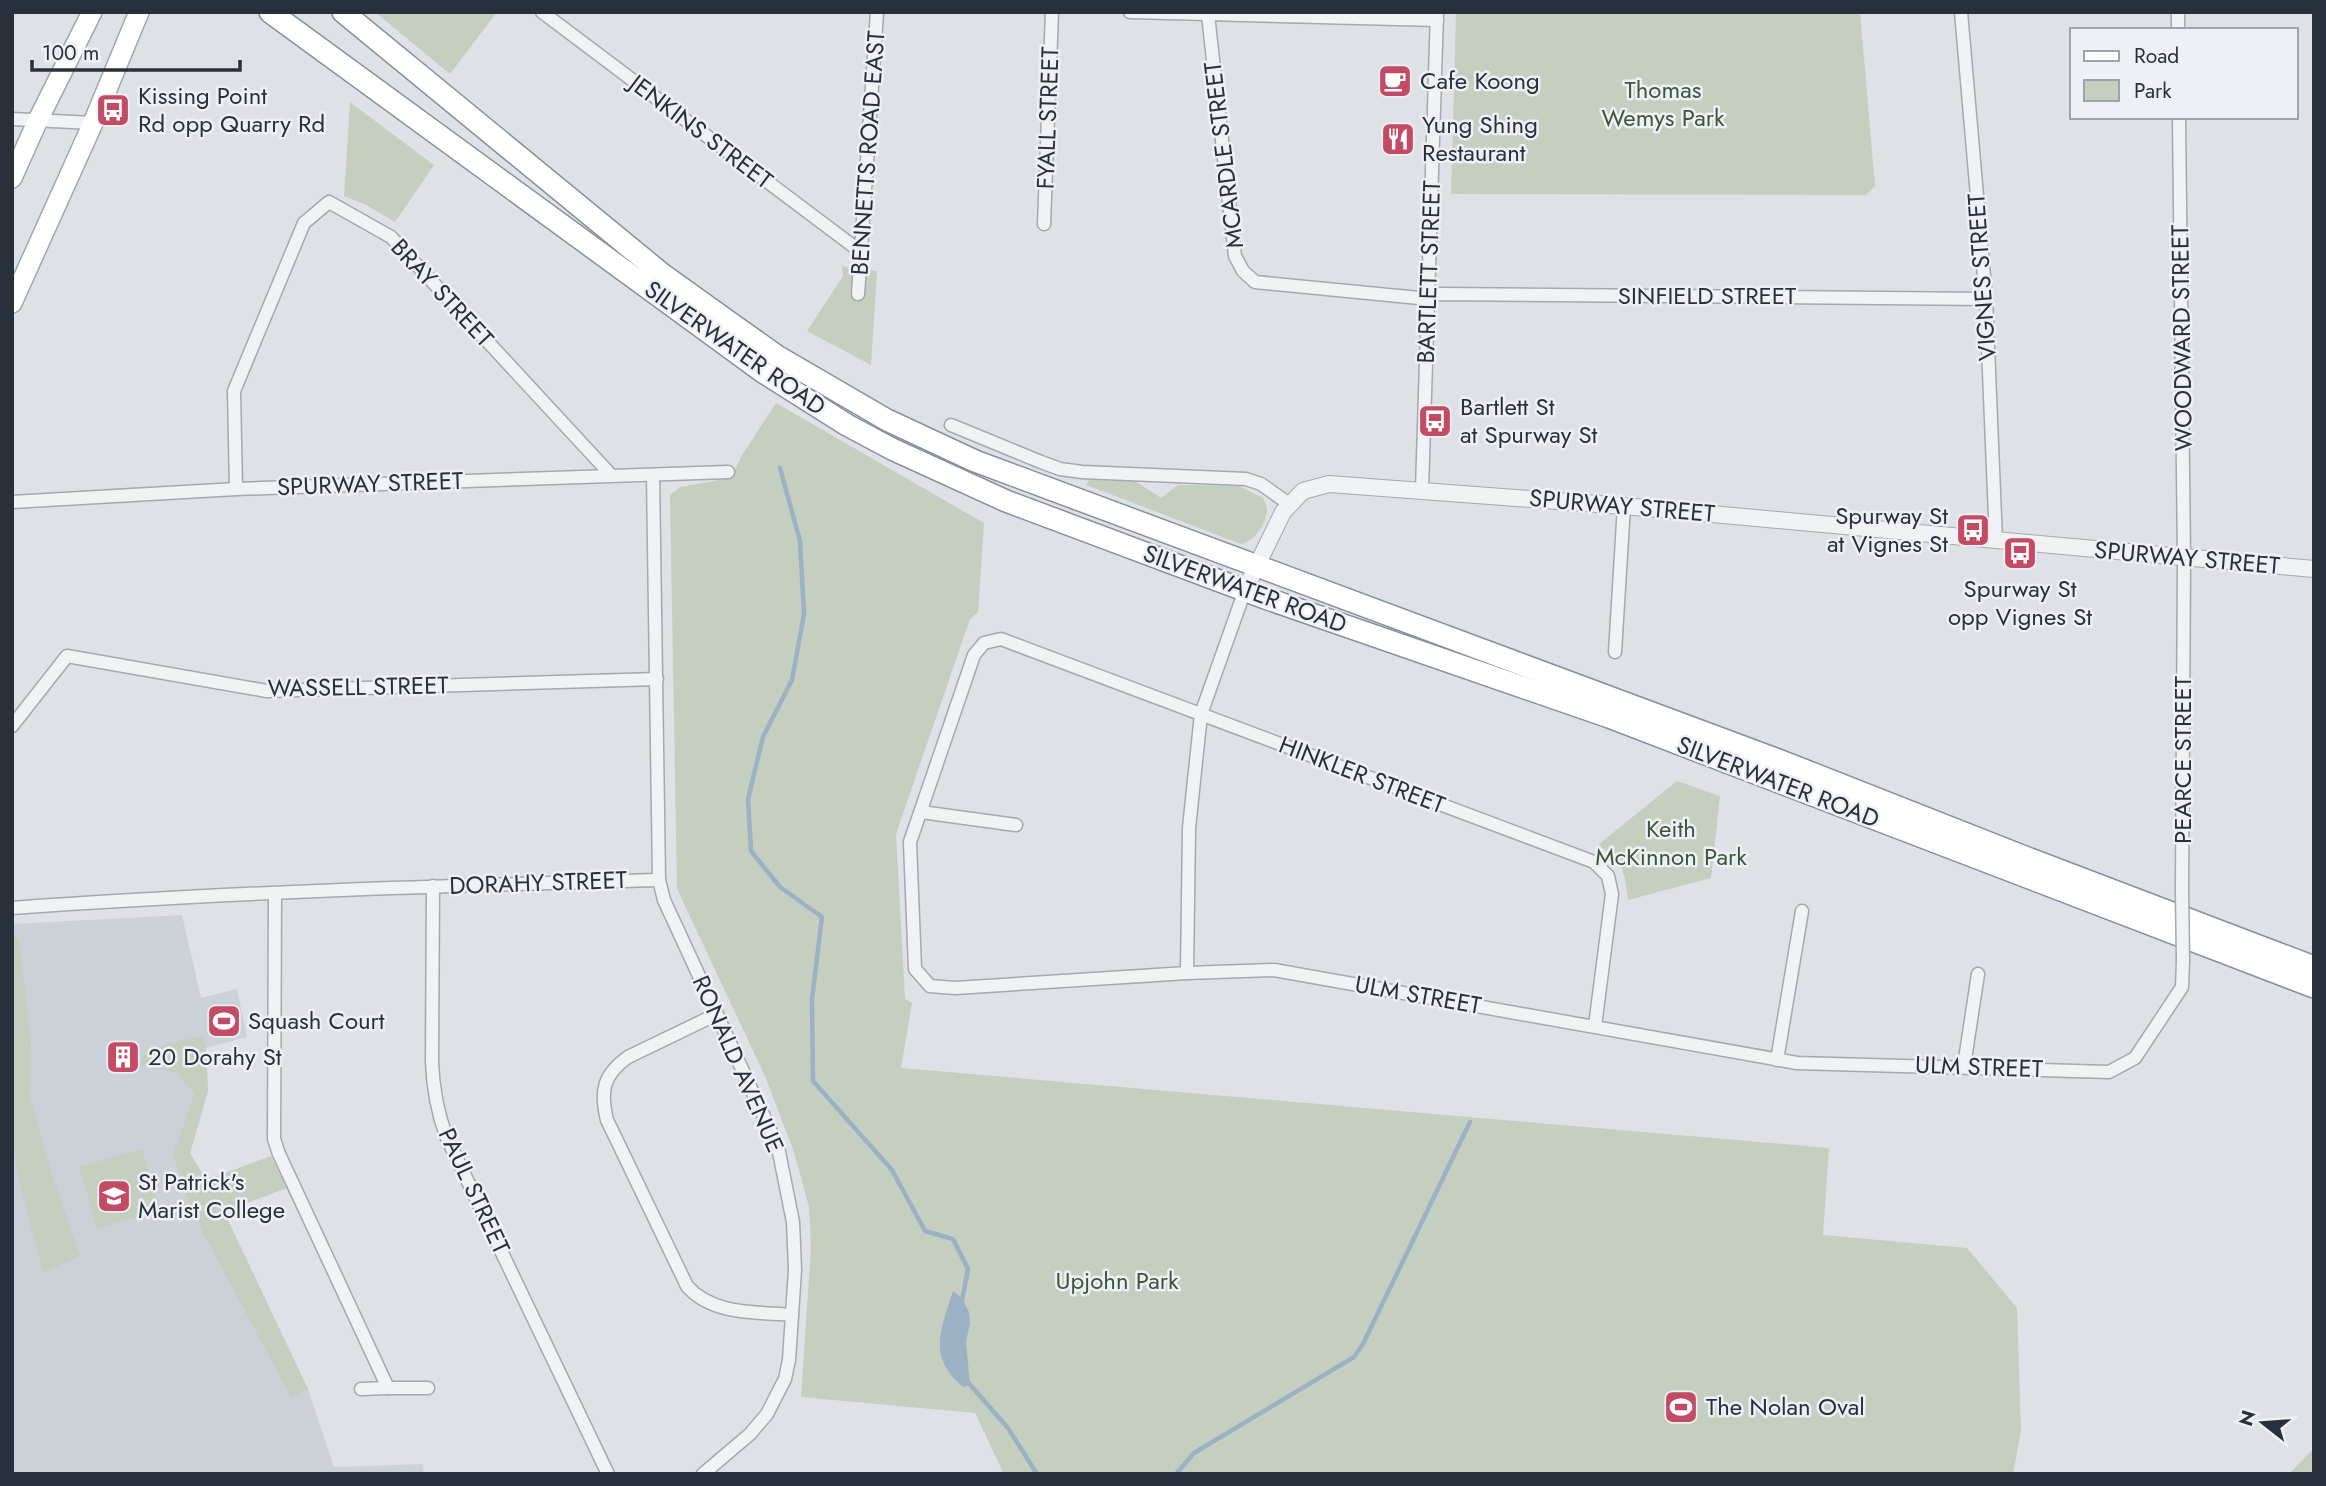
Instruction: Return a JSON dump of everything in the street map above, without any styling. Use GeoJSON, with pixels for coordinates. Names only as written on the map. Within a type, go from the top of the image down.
{"type":"FeatureCollection","features":[{"type":"Feature","properties":{"kind":"highway","name":"SILVERWATER ROAD"},"geometry":{"type":"LineString","coordinates":[[270,12],[720,342],[847,425],[926,465],[1006,501],[1245,590],[1609,717],[2314,987]]}},
{"type":"Feature","properties":{"kind":"highway","name":"SILVERWATER ROAD"},"geometry":{"type":"LineString","coordinates":[[343,12],[662,274],[778,356],[887,420],[975,461],[1781,761],[2314,967]]}},
{"type":"Feature","properties":{"kind":"highway","name":"SILVERWATER ROAD"},"geometry":{"type":"LineString","coordinates":[[363,12],[397,41],[437,87]]}},
{"type":"Feature","properties":{"kind":"main road"},"geometry":{"type":"LineString","coordinates":[[12,178],[92,12]]}},
{"type":"Feature","properties":{"kind":"main road"},"geometry":{"type":"LineString","coordinates":[[12,303],[93,123],[139,12]]}},
{"type":"Feature","properties":{"kind":"street","name":"JENKINS STREET"},"geometry":{"type":"LineString","coordinates":[[542,12],[860,252]]}},
{"type":"Feature","properties":{"kind":"street","name":"BENNETTS ROAD EAST"},"geometry":{"type":"LineString","coordinates":[[858,294],[877,12]]}},
{"type":"Feature","properties":{"kind":"street","name":"FYALL STREET"},"geometry":{"type":"LineString","coordinates":[[1044,224],[1052,12]]}},
{"type":"Feature","properties":{"kind":"street"},"geometry":{"type":"LineString","coordinates":[[1130,12],[1437,16]]}},
{"type":"Feature","properties":{"kind":"street","name":"VIGNES STREET"},"geometry":{"type":"LineString","coordinates":[[1961,12],[1986,299],[1996,541]]}},
{"type":"Feature","properties":{"kind":"street","name":"MCARDLE STREET"},"geometry":{"type":"LineString","coordinates":[[1208,15],[1230,227],[1235,256],[1242,271],[1255,282],[1275,285],[1419,298],[1429,296]]}},
{"type":"Feature","properties":{"kind":"street","name":"BARTLETT STREET"},"geometry":{"type":"LineString","coordinates":[[1422,489],[1437,16]]}},
{"type":"Feature","properties":{"kind":"street"},"geometry":{"type":"LineString","coordinates":[[12,119],[93,123]]}},
{"type":"Feature","properties":{"kind":"street","name":"WOODWARD STREET"},"geometry":{"type":"LineString","coordinates":[[2179,119],[2184,559]]}},
{"type":"Feature","properties":{"kind":"street","name":"BRAY STREET"},"geometry":{"type":"LineString","coordinates":[[236,489],[234,391],[304,223],[329,202],[391,237],[611,475]]}},
{"type":"Feature","properties":{"kind":"street","name":"SINFIELD STREET"},"geometry":{"type":"LineString","coordinates":[[1429,296],[1986,299]]}},
{"type":"Feature","properties":{"kind":"street"},"geometry":{"type":"LineString","coordinates":[[951,425],[1060,469],[1246,479],[1261,484],[1289,504],[1277,522],[1245,590],[1201,714],[1189,828],[1187,973]]}},
{"type":"Feature","properties":{"kind":"street","name":"SPURWAY STREET"},"geometry":{"type":"LineString","coordinates":[[12,502],[236,489],[728,472]]}},
{"type":"Feature","properties":{"kind":"street","name":"DORAHY STREET"},"geometry":{"type":"LineString","coordinates":[[12,908],[147,898],[659,880],[653,475]]}},
{"type":"Feature","properties":{"kind":"street","name":"SPURWAY STREET"},"geometry":{"type":"LineString","coordinates":[[1289,504],[1308,488],[1329,484],[1422,489],[2314,569]]}},
{"type":"Feature","properties":{"kind":"street"},"geometry":{"type":"LineString","coordinates":[[1615,652],[1624,506]]}},
{"type":"Feature","properties":{"kind":"street","name":"PEARCE STREET"},"geometry":{"type":"LineString","coordinates":[[2183,961],[2184,559]]}},
{"type":"Feature","properties":{"kind":"street","name":"HINKLER STREET"},"geometry":{"type":"LineString","coordinates":[[974,655],[985,643],[1001,639],[1594,862],[1608,876],[1612,894],[1595,1026]]}},
{"type":"Feature","properties":{"kind":"street","name":"ULM STREET"},"geometry":{"type":"LineString","coordinates":[[974,655],[910,842],[915,969],[930,986],[955,988],[1274,970],[1797,1063],[2109,1072],[2135,1058],[2182,987],[2183,961]]}},
{"type":"Feature","properties":{"kind":"street","name":"WASSELL STREET"},"geometry":{"type":"LineString","coordinates":[[12,726],[67,656],[267,691],[657,679]]}},
{"type":"Feature","properties":{"kind":"street"},"geometry":{"type":"LineString","coordinates":[[921,812],[1016,825]]}},
{"type":"Feature","properties":{"kind":"street","name":"RONALD AVENUE"},"geometry":{"type":"LineString","coordinates":[[659,880],[664,900],[778,1147],[793,1222],[795,1270],[789,1360],[785,1379],[767,1414],[750,1434],[703,1474]]}},
{"type":"Feature","properties":{"kind":"street","name":"PAUL STREET"},"geometry":{"type":"LineString","coordinates":[[433,886],[432,1062],[433,1090],[438,1114],[446,1136],[608,1474]]}},
{"type":"Feature","properties":{"kind":"street"},"geometry":{"type":"LineString","coordinates":[[275,893],[274,1139],[388,1388]]}},
{"type":"Feature","properties":{"kind":"street"},"geometry":{"type":"LineString","coordinates":[[1777,1060],[1802,911]]}},
{"type":"Feature","properties":{"kind":"street"},"geometry":{"type":"LineString","coordinates":[[1964,1066],[1978,974]]}},
{"type":"Feature","properties":{"kind":"street"},"geometry":{"type":"LineString","coordinates":[[717,1014],[628,1057],[614,1067],[603,1090],[607,1120],[687,1286],[697,1297],[710,1305],[723,1308],[792,1315]]}},
{"type":"Feature","properties":{"kind":"street"},"geometry":{"type":"LineString","coordinates":[[361,1389],[428,1388]]}},
{"type":"Feature","properties":{"kind":"shaded area","name":"St Patrick's Marist College"},"geometry":{"type":"Polygon","coordinates":[[[182,915],[201,998],[237,989],[247,1037],[206,1048],[208,1091],[190,1153],[224,1212],[308,1389],[334,1467],[423,1464],[424,1474],[12,1474],[12,924],[182,915]]]}},
{"type":"Feature","properties":{"kind":"green space"},"geometry":{"type":"Polygon","coordinates":[[[375,12],[497,12],[450,74],[375,12]]]}},
{"type":"Feature","properties":{"kind":"green space","name":"Thomas Wemys Park"},"geometry":{"type":"Polygon","coordinates":[[[1456,12],[1860,12],[1875,186],[1866,195],[1451,194],[1456,12]]]}},
{"type":"Feature","properties":{"kind":"green space"},"geometry":{"type":"Polygon","coordinates":[[[350,102],[434,165],[395,222],[344,196],[350,102]]]}},
{"type":"Feature","properties":{"kind":"green space"},"geometry":{"type":"Polygon","coordinates":[[[842,266],[877,271],[871,365],[807,331],[843,276],[842,266]]]}},
{"type":"Feature","properties":{"kind":"green space","name":"Upjohn Park"},"geometry":{"type":"Polygon","coordinates":[[[776,403],[984,523],[978,612],[970,619],[896,834],[905,999],[912,1003],[901,1068],[1829,1148],[1823,1235],[1967,1248],[2017,1308],[2021,1430],[2013,1474],[1004,1474],[975,1413],[801,1397],[811,1249],[809,1207],[794,1152],[765,1076],[677,889],[670,495],[680,487],[731,478],[742,455],[776,403]]]}},
{"type":"Feature","properties":{"kind":"green space"},"geometry":{"type":"Polygon","coordinates":[[[1089,480],[1135,481],[1161,498],[1178,485],[1239,486],[1263,498],[1266,514],[1255,536],[1241,544],[1086,485],[1089,480]]]}},
{"type":"Feature","properties":{"kind":"green space","name":"Keith McKinnon Park"},"geometry":{"type":"Polygon","coordinates":[[[1677,781],[1720,796],[1711,878],[1628,900],[1618,858],[1598,845],[1677,781]]]}},
{"type":"Feature","properties":{"kind":"green space"},"geometry":{"type":"Polygon","coordinates":[[[12,934],[19,940],[31,1041],[30,1096],[51,1172],[80,1256],[43,1273],[19,1181],[12,1132],[12,934]]]}},
{"type":"Feature","properties":{"kind":"green space","name":"Squash Court"},"geometry":{"type":"Polygon","coordinates":[[[232,1005],[239,1034],[216,1039],[209,1010],[232,1005]]]}},
{"type":"Feature","properties":{"kind":"green space"},"geometry":{"type":"Polygon","coordinates":[[[202,1036],[206,1048],[208,1091],[190,1153],[206,1180],[271,1156],[287,1188],[224,1212],[308,1389],[291,1397],[193,1214],[173,1155],[194,1094],[178,1073],[138,1065],[147,1049],[202,1036]]]}},
{"type":"Feature","properties":{"kind":"green space"},"geometry":{"type":"Polygon","coordinates":[[[142,1149],[160,1211],[97,1228],[79,1167],[142,1149]]]}},
{"type":"Feature","properties":{"kind":"green space"},"geometry":{"type":"Polygon","coordinates":[[[2314,1448],[2314,1474],[2289,1474],[2314,1448]]]}},
{"type":"Feature","properties":{"kind":"water"},"geometry":{"type":"Polygon","coordinates":[[[953,1291],[962,1298],[969,1312],[970,1324],[966,1341],[970,1385],[963,1387],[952,1376],[941,1353],[941,1330],[953,1291]]]}},
{"type":"Feature","properties":{"kind":"waterway"},"geometry":{"type":"LineString","coordinates":[[780,468],[800,541],[804,614],[792,680],[763,737],[748,799],[751,851],[780,887],[822,917],[812,999],[813,1081],[892,1170],[925,1231],[953,1239],[968,1269],[962,1300]]}},
{"type":"Feature","properties":{"kind":"waterway"},"geometry":{"type":"LineString","coordinates":[[1176,1474],[1194,1453],[1354,1357],[1363,1344],[1470,1122]]}},
{"type":"Feature","properties":{"kind":"waterway"},"geometry":{"type":"LineString","coordinates":[[966,1380],[1008,1428],[1037,1474]]}},
{"type":"Feature","properties":{"kind":"place","name":"Cafe Koong"},"geometry":{"type":"Point","coordinates":[1395,81]}},
{"type":"Feature","properties":{"kind":"place","name":"Kissing Point Rd opp Quarry Rd"},"geometry":{"type":"Point","coordinates":[113,110]}},
{"type":"Feature","properties":{"kind":"place","name":"Yung Shing Restaurant"},"geometry":{"type":"Point","coordinates":[1398,139]}},
{"type":"Feature","properties":{"kind":"place","name":"Bartlett St at Spurway St"},"geometry":{"type":"Point","coordinates":[1435,421]}},
{"type":"Feature","properties":{"kind":"place","name":"Spurway St at Vignes St"},"geometry":{"type":"Point","coordinates":[1973,530]}},
{"type":"Feature","properties":{"kind":"place","name":"Spurway St opp Vignes St"},"geometry":{"type":"Point","coordinates":[2020,553]}},
{"type":"Feature","properties":{"kind":"place","name":"Squash Court"},"geometry":{"type":"Point","coordinates":[224,1021]}},
{"type":"Feature","properties":{"kind":"place","name":"20 Dorahy St"},"geometry":{"type":"Point","coordinates":[123,1057]}},
{"type":"Feature","properties":{"kind":"place","name":"St Patrick's Marist College"},"geometry":{"type":"Point","coordinates":[114,1196]}},
{"type":"Feature","properties":{"kind":"place","name":"The Nolan Oval"},"geometry":{"type":"Point","coordinates":[1681,1407]}}]}
